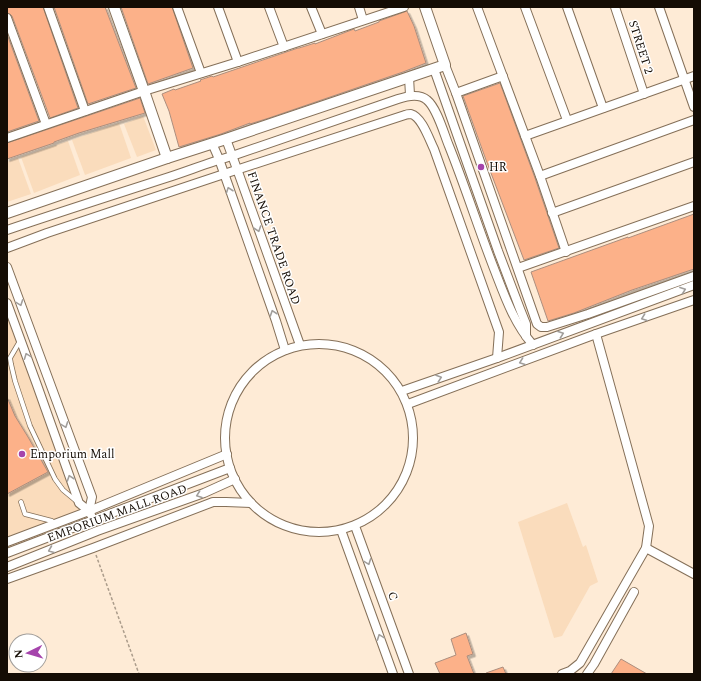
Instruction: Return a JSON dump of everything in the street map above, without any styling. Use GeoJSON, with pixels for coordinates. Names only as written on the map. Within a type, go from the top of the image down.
{"type":"FeatureCollection","features":[{"type":"Feature","properties":{"kind":"street"},"geometry":{"type":"LineString","coordinates":[[48,7],[85,111]]}},
{"type":"Feature","properties":{"kind":"street"},"geometry":{"type":"LineString","coordinates":[[114,7],[166,158]]}},
{"type":"Feature","properties":{"kind":"street"},"geometry":{"type":"LineString","coordinates":[[177,7],[201,73]]}},
{"type":"Feature","properties":{"kind":"street"},"geometry":{"type":"LineString","coordinates":[[218,7],[238,62]]}},
{"type":"Feature","properties":{"kind":"street"},"geometry":{"type":"LineString","coordinates":[[268,7],[284,47]]}},
{"type":"Feature","properties":{"kind":"street"},"geometry":{"type":"LineString","coordinates":[[311,7],[322,34]]}},
{"type":"Feature","properties":{"kind":"street"},"geometry":{"type":"LineString","coordinates":[[358,7],[363,20]]}},
{"type":"Feature","properties":{"kind":"street"},"geometry":{"type":"LineString","coordinates":[[7,138],[144,91],[238,62],[404,7]]}},
{"type":"Feature","properties":{"kind":"street"},"geometry":{"type":"LineString","coordinates":[[425,7],[537,324],[541,327],[547,327],[694,276]]}},
{"type":"Feature","properties":{"kind":"street"},"geometry":{"type":"LineString","coordinates":[[477,7],[540,176],[566,252]]}},
{"type":"Feature","properties":{"kind":"street"},"geometry":{"type":"LineString","coordinates":[[525,7],[567,120]]}},
{"type":"Feature","properties":{"kind":"street"},"geometry":{"type":"LineString","coordinates":[[566,7],[603,108]]}},
{"type":"Feature","properties":{"kind":"street","name":"STREET 2"},"geometry":{"type":"LineString","coordinates":[[615,7],[644,94]]}},
{"type":"Feature","properties":{"kind":"street"},"geometry":{"type":"LineString","coordinates":[[658,7],[694,107]]}},
{"type":"Feature","properties":{"kind":"street"},"geometry":{"type":"LineString","coordinates":[[7,18],[46,124]]}},
{"type":"Feature","properties":{"kind":"street"},"geometry":{"type":"LineString","coordinates":[[7,213],[166,158],[446,65]]}},
{"type":"Feature","properties":{"kind":"street"},"geometry":{"type":"LineString","coordinates":[[434,69],[498,251],[526,324],[526,337]]}},
{"type":"Feature","properties":{"kind":"street"},"geometry":{"type":"LineString","coordinates":[[456,92],[503,76]]}},
{"type":"Feature","properties":{"kind":"street"},"geometry":{"type":"LineString","coordinates":[[525,136],[694,76]]}},
{"type":"Feature","properties":{"kind":"street"},"geometry":{"type":"LineString","coordinates":[[410,77],[410,96]]}},
{"type":"Feature","properties":{"kind":"street"},"geometry":{"type":"LineString","coordinates":[[7,230],[324,124],[410,96],[417,96],[426,99],[432,105],[437,114],[513,317],[533,345]]}},
{"type":"Feature","properties":{"kind":"street"},"geometry":{"type":"LineString","coordinates":[[7,248],[237,169],[405,114],[411,114],[417,117],[422,124],[434,149],[499,332],[497,358]]}},
{"type":"Feature","properties":{"kind":"street"},"geometry":{"type":"LineString","coordinates":[[540,176],[694,120]]}},
{"type":"Feature","properties":{"kind":"street","name":"FINANCE TRADE ROAD"},"geometry":{"type":"LineString","coordinates":[[226,139],[300,345]]}},
{"type":"Feature","properties":{"kind":"street"},"geometry":{"type":"LineString","coordinates":[[212,143],[219,159],[285,350]]}},
{"type":"Feature","properties":{"kind":"street"},"geometry":{"type":"LineString","coordinates":[[552,213],[694,162]]}},
{"type":"Feature","properties":{"kind":"street"},"geometry":{"type":"LineString","coordinates":[[518,268],[694,206]]}},
{"type":"Feature","properties":{"kind":"street"},"geometry":{"type":"LineString","coordinates":[[7,267],[92,496],[89,511]]}},
{"type":"Feature","properties":{"kind":"street"},"geometry":{"type":"LineString","coordinates":[[402,391],[694,286]]}},
{"type":"Feature","properties":{"kind":"street"},"geometry":{"type":"LineString","coordinates":[[408,404],[596,334],[694,300]]}},
{"type":"Feature","properties":{"kind":"street"},"geometry":{"type":"LineString","coordinates":[[7,303],[79,502],[89,511],[93,520]]}},
{"type":"Feature","properties":{"kind":"street"},"geometry":{"type":"LineString","coordinates":[[562,674],[570,671],[580,662],[646,548],[650,526],[596,334]]}},
{"type":"Feature","properties":{"kind":"street"},"geometry":{"type":"LineString","coordinates":[[324,343],[347,347],[369,357],[388,372],[402,391],[408,404],[413,428],[413,452],[406,475],[394,496],[376,513],[355,526],[341,530],[317,532],[292,529],[270,518],[251,503],[235,479],[230,468],[225,433],[229,412],[237,392],[250,374],[266,360],[285,350],[300,345],[324,343]]}},
{"type":"Feature","properties":{"kind":"street"},"geometry":{"type":"LineString","coordinates":[[7,542],[89,511],[227,454]]}},
{"type":"Feature","properties":{"kind":"street"},"geometry":{"type":"LineString","coordinates":[[7,553],[230,468]]}},
{"type":"Feature","properties":{"kind":"street","name":"EMPORIUM MALL ROAD"},"geometry":{"type":"LineString","coordinates":[[7,567],[96,531],[204,493],[235,479]]}},
{"type":"Feature","properties":{"kind":"street"},"geometry":{"type":"LineString","coordinates":[[7,579],[213,502],[251,503]]}},
{"type":"Feature","properties":{"kind":"street","name":"C"},"geometry":{"type":"LineString","coordinates":[[355,526],[409,674]]}},
{"type":"Feature","properties":{"kind":"street"},"geometry":{"type":"LineString","coordinates":[[341,530],[393,674]]}},
{"type":"Feature","properties":{"kind":"street"},"geometry":{"type":"LineString","coordinates":[[646,548],[694,574]]}},
{"type":"Feature","properties":{"kind":"street"},"geometry":{"type":"LineString","coordinates":[[587,674],[634,592]]}},
{"type":"Feature","properties":{"kind":"lane"},"geometry":{"type":"LineString","coordinates":[[21,340],[10,358],[15,381],[24,408],[43,455],[55,479],[63,490],[79,502]]}},
{"type":"Feature","properties":{"kind":"lane"},"geometry":{"type":"LineString","coordinates":[[21,502],[25,514],[52,521],[54,525]]}},
{"type":"Feature","properties":{"kind":"path"},"geometry":{"type":"LineString","coordinates":[[93,548],[139,674]]}},
{"type":"Feature","properties":{"kind":"shaded area"},"geometry":{"type":"Polygon","coordinates":[[[143,116],[156,150],[137,157],[124,124],[143,116]]]}},
{"type":"Feature","properties":{"kind":"shaded area"},"geometry":{"type":"Polygon","coordinates":[[[119,123],[131,158],[85,175],[72,140],[119,123]]]}},
{"type":"Feature","properties":{"kind":"shaded area"},"geometry":{"type":"Polygon","coordinates":[[[68,141],[80,175],[34,193],[21,157],[68,141]]]}},
{"type":"Feature","properties":{"kind":"shaded area"},"geometry":{"type":"Polygon","coordinates":[[[18,158],[31,194],[7,202],[7,162],[18,158]]]}},
{"type":"Feature","properties":{"kind":"shaded area","name":"Emporium Mall"},"geometry":{"type":"Polygon","coordinates":[[[7,314],[83,514],[7,553],[7,314]]]}},
{"type":"Feature","properties":{"kind":"shaded area"},"geometry":{"type":"Polygon","coordinates":[[[567,503],[583,547],[586,545],[598,582],[590,586],[562,636],[554,638],[518,522],[567,503]]]}},
{"type":"Feature","properties":{"kind":"building"},"geometry":{"type":"Polygon","coordinates":[[[7,7],[43,7],[78,108],[50,118],[12,16],[7,13],[7,7]]]}},
{"type":"Feature","properties":{"kind":"building"},"geometry":{"type":"Polygon","coordinates":[[[54,7],[105,7],[136,88],[88,104],[54,7]]]}},
{"type":"Feature","properties":{"kind":"building"},"geometry":{"type":"Polygon","coordinates":[[[121,7],[172,7],[193,68],[148,84],[121,7]]]}},
{"type":"Feature","properties":{"kind":"building"},"geometry":{"type":"Polygon","coordinates":[[[407,11],[414,26],[426,63],[269,118],[179,147],[169,111],[162,94],[212,76],[213,77],[298,48],[315,44],[354,29],[355,31],[407,11]]]}},
{"type":"Feature","properties":{"kind":"building"},"geometry":{"type":"Polygon","coordinates":[[[7,34],[39,121],[7,132],[7,34]]]}},
{"type":"Feature","properties":{"kind":"building"},"geometry":{"type":"Polygon","coordinates":[[[500,83],[559,248],[524,260],[463,96],[500,83]]]}},
{"type":"Feature","properties":{"kind":"building"},"geometry":{"type":"Polygon","coordinates":[[[140,98],[145,113],[79,133],[7,159],[7,143],[140,98]]]}},
{"type":"Feature","properties":{"kind":"building"},"geometry":{"type":"Polygon","coordinates":[[[694,214],[694,269],[548,321],[531,272],[694,214]]]}},
{"type":"Feature","properties":{"kind":"building","name":"Emporium Mall"},"geometry":{"type":"Polygon","coordinates":[[[7,397],[15,416],[48,472],[7,494],[7,397]]]}},
{"type":"Feature","properties":{"kind":"building"},"geometry":{"type":"Polygon","coordinates":[[[466,633],[473,654],[467,656],[474,674],[440,674],[435,663],[456,655],[451,639],[466,633]]]}},
{"type":"Feature","properties":{"kind":"building"},"geometry":{"type":"Polygon","coordinates":[[[621,659],[647,674],[611,674],[621,659]]]}},
{"type":"Feature","properties":{"kind":"building"},"geometry":{"type":"Polygon","coordinates":[[[503,667],[506,674],[486,674],[486,673],[503,667]]]}},
{"type":"Feature","properties":{"kind":"place","name":"HR"},"geometry":{"type":"Point","coordinates":[481,167]}},
{"type":"Feature","properties":{"kind":"place","name":"Emporium Mall"},"geometry":{"type":"Point","coordinates":[22,454]}}]}
